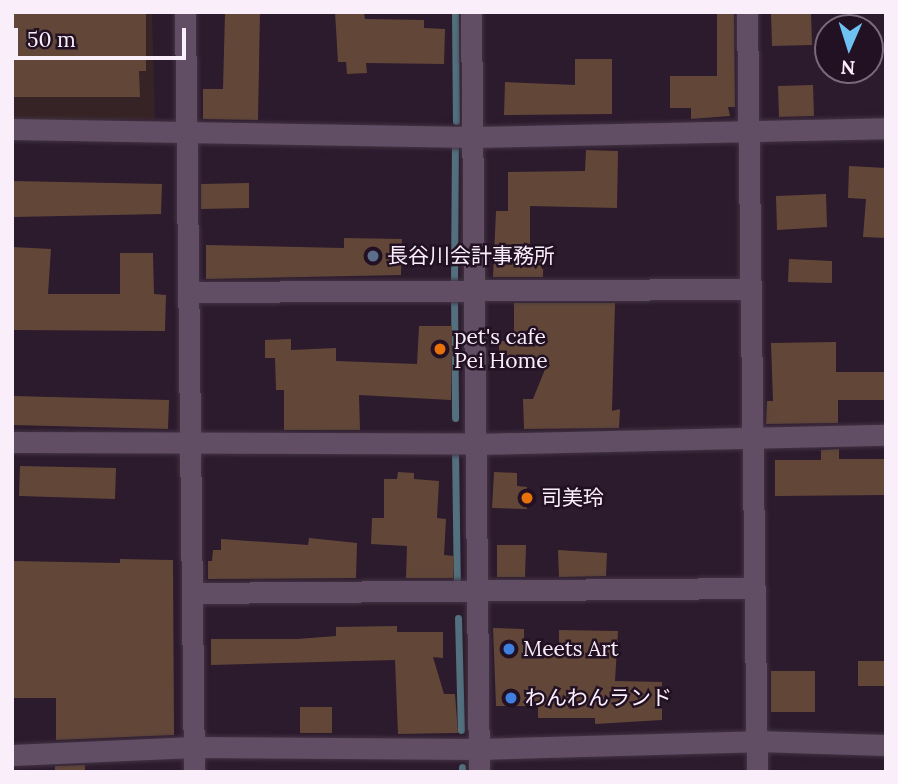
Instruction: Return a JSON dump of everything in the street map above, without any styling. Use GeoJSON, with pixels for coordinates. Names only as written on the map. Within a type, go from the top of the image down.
{"type":"FeatureCollection","features":[{"type":"Feature","properties":{"kind":"street"},"geometry":{"type":"LineString","coordinates":[[185,12],[194,593],[194,772]]}},
{"type":"Feature","properties":{"kind":"street"},"geometry":{"type":"LineString","coordinates":[[471,12],[475,592],[479,772]]}},
{"type":"Feature","properties":{"kind":"street"},"geometry":{"type":"LineString","coordinates":[[747,12],[757,772]]}},
{"type":"Feature","properties":{"kind":"street"},"geometry":{"type":"LineString","coordinates":[[12,129],[472,137],[886,128]]}},
{"type":"Feature","properties":{"kind":"street"},"geometry":{"type":"LineString","coordinates":[[189,292],[750,289]]}},
{"type":"Feature","properties":{"kind":"street"},"geometry":{"type":"LineString","coordinates":[[12,442],[474,444],[886,435]]}},
{"type":"Feature","properties":{"kind":"street"},"geometry":{"type":"LineString","coordinates":[[194,593],[754,588]]}},
{"type":"Feature","properties":{"kind":"street"},"geometry":{"type":"LineString","coordinates":[[12,755],[65,762],[195,747],[479,749],[757,741],[886,745]]}},
{"type":"Feature","properties":{"kind":"shaded area"},"geometry":{"type":"Polygon","coordinates":[[[12,12],[152,12],[155,119],[12,121],[12,12]]]}},
{"type":"Feature","properties":{"kind":"building"},"geometry":{"type":"Polygon","coordinates":[[[13,12],[146,12],[146,71],[139,71],[140,97],[13,97],[13,12]]]}},
{"type":"Feature","properties":{"kind":"building"},"geometry":{"type":"Polygon","coordinates":[[[225,12],[260,12],[258,120],[203,119],[203,89],[223,89],[225,12]]]}},
{"type":"Feature","properties":{"kind":"building"},"geometry":{"type":"Polygon","coordinates":[[[335,12],[364,12],[365,19],[424,20],[424,28],[445,29],[444,64],[366,63],[367,73],[347,74],[346,62],[338,62],[335,12]]]}},
{"type":"Feature","properties":{"kind":"building"},"geometry":{"type":"Polygon","coordinates":[[[717,12],[734,12],[735,107],[728,107],[730,116],[691,119],[691,108],[670,108],[670,76],[717,76],[717,12]]]}},
{"type":"Feature","properties":{"kind":"building"},"geometry":{"type":"Polygon","coordinates":[[[811,13],[812,45],[772,46],[771,14],[811,13]]]}},
{"type":"Feature","properties":{"kind":"building"},"geometry":{"type":"Polygon","coordinates":[[[575,59],[612,59],[612,114],[504,115],[505,82],[575,85],[575,59]]]}},
{"type":"Feature","properties":{"kind":"building"},"geometry":{"type":"Polygon","coordinates":[[[813,85],[814,116],[779,117],[778,86],[813,85]]]}},
{"type":"Feature","properties":{"kind":"building"},"geometry":{"type":"Polygon","coordinates":[[[586,150],[618,151],[617,208],[530,206],[530,245],[544,245],[543,277],[493,277],[496,211],[508,211],[508,172],[585,171],[586,150]]]}},
{"type":"Feature","properties":{"kind":"building"},"geometry":{"type":"Polygon","coordinates":[[[849,166],[886,168],[886,238],[863,237],[866,199],[848,198],[849,166]]]}},
{"type":"Feature","properties":{"kind":"building"},"geometry":{"type":"Polygon","coordinates":[[[12,181],[162,184],[161,214],[13,217],[12,181]]]}},
{"type":"Feature","properties":{"kind":"building"},"geometry":{"type":"Polygon","coordinates":[[[249,183],[249,208],[201,209],[201,184],[249,183]]]}},
{"type":"Feature","properties":{"kind":"building"},"geometry":{"type":"Polygon","coordinates":[[[826,194],[827,227],[777,230],[776,196],[826,194]]]}},
{"type":"Feature","properties":{"kind":"building"},"geometry":{"type":"Polygon","coordinates":[[[344,238],[402,239],[401,275],[206,279],[206,245],[344,248],[344,238]]]}},
{"type":"Feature","properties":{"kind":"building"},"geometry":{"type":"Polygon","coordinates":[[[12,247],[51,249],[48,294],[120,294],[120,253],[153,253],[154,294],[166,295],[165,331],[12,330],[12,247]]]}},
{"type":"Feature","properties":{"kind":"building"},"geometry":{"type":"Polygon","coordinates":[[[789,259],[832,261],[832,283],[788,282],[789,259]]]}},
{"type":"Feature","properties":{"kind":"building"},"geometry":{"type":"Polygon","coordinates":[[[514,303],[615,303],[612,411],[620,409],[619,428],[524,429],[523,399],[533,399],[548,362],[499,361],[499,341],[514,341],[514,303]]]}},
{"type":"Feature","properties":{"kind":"building"},"geometry":{"type":"Polygon","coordinates":[[[419,326],[452,326],[451,400],[359,395],[360,430],[284,430],[284,390],[276,390],[275,358],[265,358],[265,340],[291,339],[291,350],[336,348],[336,361],[417,364],[419,326]]]}},
{"type":"Feature","properties":{"kind":"building"},"geometry":{"type":"Polygon","coordinates":[[[836,342],[836,372],[886,372],[886,400],[838,400],[838,423],[766,424],[767,401],[773,401],[771,343],[836,342]]]}},
{"type":"Feature","properties":{"kind":"building"},"geometry":{"type":"Polygon","coordinates":[[[12,396],[169,400],[168,429],[12,425],[12,396]]]}},
{"type":"Feature","properties":{"kind":"building"},"geometry":{"type":"Polygon","coordinates":[[[839,449],[839,459],[886,459],[886,495],[775,496],[775,460],[821,460],[821,450],[839,449]]]}},
{"type":"Feature","properties":{"kind":"building"},"geometry":{"type":"Polygon","coordinates":[[[20,466],[116,468],[115,499],[19,496],[20,466]]]}},
{"type":"Feature","properties":{"kind":"building"},"geometry":{"type":"Polygon","coordinates":[[[398,472],[414,473],[414,479],[439,481],[437,518],[446,519],[444,555],[454,556],[453,578],[406,578],[407,546],[371,544],[372,518],[384,518],[384,479],[397,479],[398,472]]]}},
{"type":"Feature","properties":{"kind":"building"},"geometry":{"type":"Polygon","coordinates":[[[494,472],[517,473],[517,486],[527,487],[527,509],[492,508],[494,472]]]}},
{"type":"Feature","properties":{"kind":"building"},"geometry":{"type":"Polygon","coordinates":[[[309,538],[357,543],[356,578],[208,579],[208,561],[212,561],[213,550],[221,550],[221,539],[308,545],[309,538]]]}},
{"type":"Feature","properties":{"kind":"building"},"geometry":{"type":"Polygon","coordinates":[[[497,545],[526,545],[525,577],[497,577],[497,545]]]}},
{"type":"Feature","properties":{"kind":"building"},"geometry":{"type":"Polygon","coordinates":[[[558,550],[607,553],[606,576],[559,577],[558,550]]]}},
{"type":"Feature","properties":{"kind":"building"},"geometry":{"type":"Polygon","coordinates":[[[120,559],[173,560],[174,735],[56,740],[56,698],[12,698],[12,561],[120,563],[120,559]]]}},
{"type":"Feature","properties":{"kind":"building"},"geometry":{"type":"Polygon","coordinates":[[[397,626],[397,632],[443,632],[443,658],[433,657],[444,694],[455,694],[458,733],[398,734],[395,660],[211,665],[211,639],[297,639],[336,636],[336,627],[397,626]]]}},
{"type":"Feature","properties":{"kind":"building"},"geometry":{"type":"Polygon","coordinates":[[[493,628],[524,629],[524,650],[559,650],[559,630],[618,631],[615,681],[662,682],[662,720],[595,724],[595,718],[538,718],[538,706],[496,706],[493,628]]]}},
{"type":"Feature","properties":{"kind":"building"},"geometry":{"type":"Polygon","coordinates":[[[858,661],[885,661],[885,686],[858,686],[858,661]]]}},
{"type":"Feature","properties":{"kind":"building"},"geometry":{"type":"Polygon","coordinates":[[[771,671],[815,671],[815,712],[771,712],[771,671]]]}},
{"type":"Feature","properties":{"kind":"building"},"geometry":{"type":"Polygon","coordinates":[[[300,707],[332,707],[332,733],[300,733],[300,707]]]}},
{"type":"Feature","properties":{"kind":"building"},"geometry":{"type":"Polygon","coordinates":[[[85,765],[85,772],[55,772],[55,766],[85,765]]]}},
{"type":"Feature","properties":{"kind":"waterway"},"geometry":{"type":"LineString","coordinates":[[455,12],[456,121]]}},
{"type":"Feature","properties":{"kind":"waterway"},"geometry":{"type":"LineString","coordinates":[[454,284],[455,148]]}},
{"type":"Feature","properties":{"kind":"waterway"},"geometry":{"type":"LineString","coordinates":[[454,293],[455,418]]}},
{"type":"Feature","properties":{"kind":"waterway"},"geometry":{"type":"LineString","coordinates":[[455,450],[457,589]]}},
{"type":"Feature","properties":{"kind":"waterway"},"geometry":{"type":"LineString","coordinates":[[458,618],[461,730]]}},
{"type":"Feature","properties":{"kind":"waterway"},"geometry":{"type":"LineString","coordinates":[[462,767],[462,772]]}},
{"type":"Feature","properties":{"kind":"place","name":"長谷川会計事務所"},"geometry":{"type":"Point","coordinates":[373,256]}},
{"type":"Feature","properties":{"kind":"place","name":"pet's cafe Pei Home"},"geometry":{"type":"Point","coordinates":[440,349]}},
{"type":"Feature","properties":{"kind":"place","name":"司美玲"},"geometry":{"type":"Point","coordinates":[527,498]}},
{"type":"Feature","properties":{"kind":"place","name":"Meets Art"},"geometry":{"type":"Point","coordinates":[509,649]}},
{"type":"Feature","properties":{"kind":"place","name":"わんわんランド"},"geometry":{"type":"Point","coordinates":[511,698]}}]}
